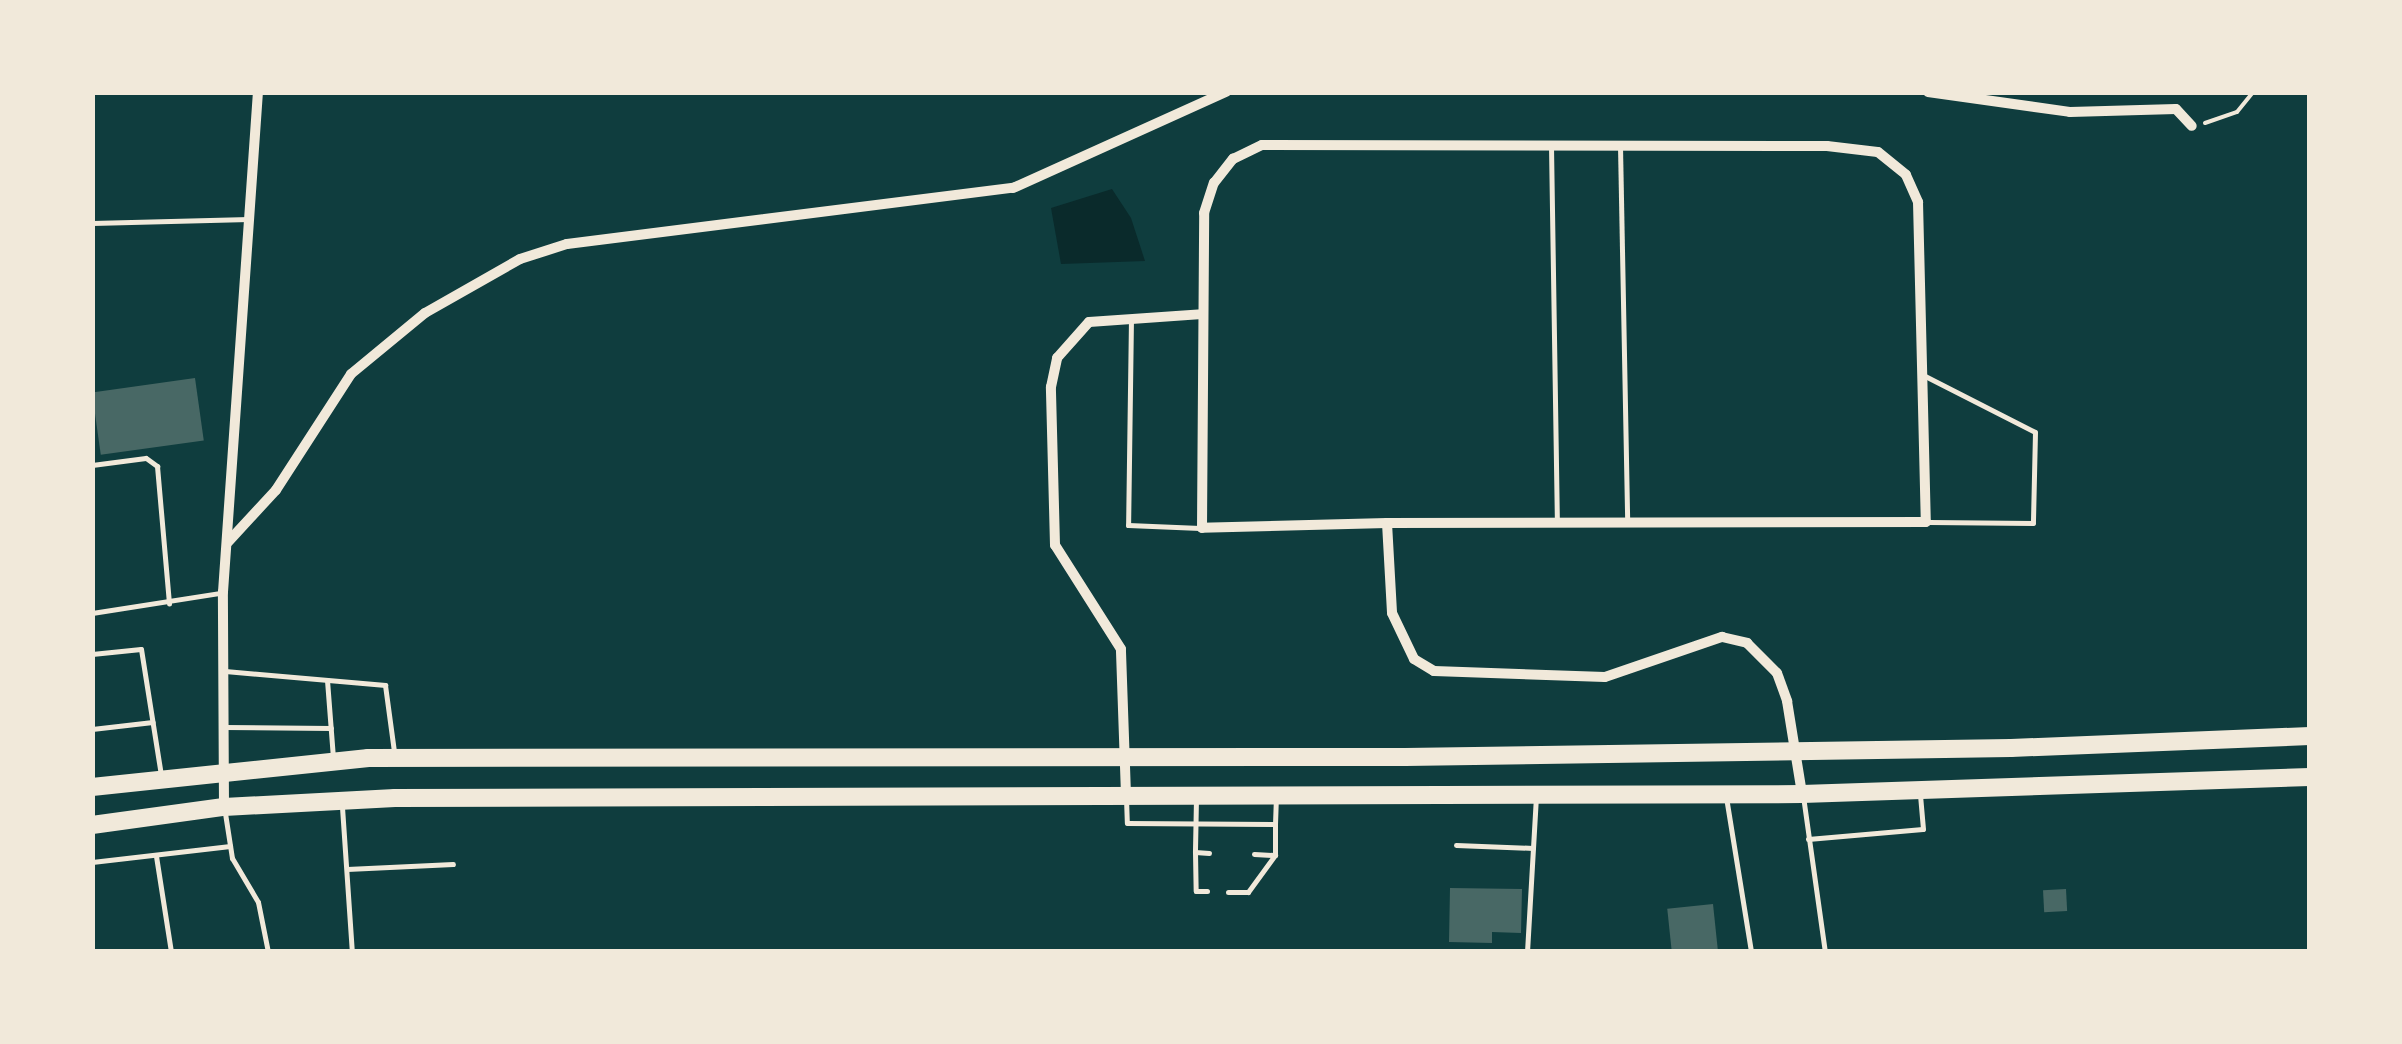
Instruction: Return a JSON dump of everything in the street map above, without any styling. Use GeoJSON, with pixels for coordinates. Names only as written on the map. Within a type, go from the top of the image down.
{"type":"FeatureCollection","features":[{"type":"Feature","properties":{"kind":"highway"},"geometry":{"type":"LineString","coordinates":[[92,787],[222,771],[394,758],[1797,751],[2310,736]]}},
{"type":"Feature","properties":{"kind":"highway"},"geometry":{"type":"LineString","coordinates":[[92,825],[224,807],[342,799],[1802,794],[2310,777]]}},
{"type":"Feature","properties":{"kind":"street"},"geometry":{"type":"LineString","coordinates":[[224,807],[220,727],[223,592],[258,92]]}},
{"type":"Feature","properties":{"kind":"street"},"geometry":{"type":"LineString","coordinates":[[228,542],[276,490],[351,374],[426,313],[505,266],[567,244],[1013,188],[1226,92]]}},
{"type":"Feature","properties":{"kind":"street"},"geometry":{"type":"LineString","coordinates":[[1928,92],[2070,112],[2176,109],[2192,126]]}},
{"type":"Feature","properties":{"kind":"street"},"geometry":{"type":"LineString","coordinates":[[1262,145],[1620,146],[1878,152],[1906,175],[1918,202],[1926,522],[1387,523],[1202,528],[1204,213],[1214,183],[1233,158],[1262,145]]}},
{"type":"Feature","properties":{"kind":"street"},"geometry":{"type":"LineString","coordinates":[[1126,795],[1121,649],[1055,546],[1051,386],[1070,336],[1088,322],[1131,315],[1202,314]]}},
{"type":"Feature","properties":{"kind":"street"},"geometry":{"type":"LineString","coordinates":[[1387,523],[1392,613],[1402,644],[1434,671],[1605,677],[1722,637],[1746,644],[1777,673],[1797,751],[1802,794]]}},
{"type":"Feature","properties":{"kind":"lane"},"geometry":{"type":"LineString","coordinates":[[1551,146],[1557,523]]}},
{"type":"Feature","properties":{"kind":"lane"},"geometry":{"type":"LineString","coordinates":[[1620,146],[1627,523]]}},
{"type":"Feature","properties":{"kind":"lane"},"geometry":{"type":"LineString","coordinates":[[92,222],[252,219]]}},
{"type":"Feature","properties":{"kind":"lane"},"geometry":{"type":"LineString","coordinates":[[1131,315],[1128,526],[1202,528]]}},
{"type":"Feature","properties":{"kind":"lane"},"geometry":{"type":"LineString","coordinates":[[1924,376],[2036,432],[2032,522],[1926,522]]}},
{"type":"Feature","properties":{"kind":"lane"},"geometry":{"type":"LineString","coordinates":[[92,465],[146,458],[157,466],[168,603]]}},
{"type":"Feature","properties":{"kind":"lane"},"geometry":{"type":"LineString","coordinates":[[92,614],[223,592]]}},
{"type":"Feature","properties":{"kind":"lane"},"geometry":{"type":"LineString","coordinates":[[92,654],[141,648],[162,778]]}},
{"type":"Feature","properties":{"kind":"lane"},"geometry":{"type":"LineString","coordinates":[[222,670],[386,685],[394,758]]}},
{"type":"Feature","properties":{"kind":"lane"},"geometry":{"type":"LineString","coordinates":[[327,679],[334,761]]}},
{"type":"Feature","properties":{"kind":"lane"},"geometry":{"type":"LineString","coordinates":[[92,729],[153,722]]}},
{"type":"Feature","properties":{"kind":"lane"},"geometry":{"type":"LineString","coordinates":[[220,727],[331,728]]}},
{"type":"Feature","properties":{"kind":"lane"},"geometry":{"type":"LineString","coordinates":[[1808,839],[1923,829],[1920,790]]}},
{"type":"Feature","properties":{"kind":"lane"},"geometry":{"type":"LineString","coordinates":[[1726,794],[1751,952]]}},
{"type":"Feature","properties":{"kind":"lane"},"geometry":{"type":"LineString","coordinates":[[1802,794],[1825,952]]}},
{"type":"Feature","properties":{"kind":"lane"},"geometry":{"type":"LineString","coordinates":[[1126,795],[1127,823],[1275,824]]}},
{"type":"Feature","properties":{"kind":"lane"},"geometry":{"type":"LineString","coordinates":[[1196,795],[1196,891],[1208,891]]}},
{"type":"Feature","properties":{"kind":"lane"},"geometry":{"type":"LineString","coordinates":[[1228,892],[1248,892],[1275,855],[1276,795]]}},
{"type":"Feature","properties":{"kind":"lane"},"geometry":{"type":"LineString","coordinates":[[1527,952],[1537,795]]}},
{"type":"Feature","properties":{"kind":"lane"},"geometry":{"type":"LineString","coordinates":[[342,799],[352,952]]}},
{"type":"Feature","properties":{"kind":"lane"},"geometry":{"type":"LineString","coordinates":[[224,807],[230,846],[258,902],[268,952]]}},
{"type":"Feature","properties":{"kind":"lane"},"geometry":{"type":"LineString","coordinates":[[1456,845],[1534,848]]}},
{"type":"Feature","properties":{"kind":"lane"},"geometry":{"type":"LineString","coordinates":[[92,862],[230,846]]}},
{"type":"Feature","properties":{"kind":"lane"},"geometry":{"type":"LineString","coordinates":[[1195,852],[1209,852]]}},
{"type":"Feature","properties":{"kind":"lane"},"geometry":{"type":"LineString","coordinates":[[156,854],[171,952]]}},
{"type":"Feature","properties":{"kind":"lane"},"geometry":{"type":"LineString","coordinates":[[1254,854],[1275,855]]}},
{"type":"Feature","properties":{"kind":"lane"},"geometry":{"type":"LineString","coordinates":[[347,870],[453,864]]}},
{"type":"Feature","properties":{"kind":"path"},"geometry":{"type":"LineString","coordinates":[[2192,126],[2237,112],[2253,92]]}},
{"type":"Feature","properties":{"kind":"water"},"geometry":{"type":"Polygon","coordinates":[[[1112,189],[1131,218],[1145,261],[1061,264],[1051,208],[1112,189]]]}},
{"type":"Feature","properties":{"kind":"building"},"geometry":{"type":"Polygon","coordinates":[[[195,378],[204,440],[101,455],[92,392],[195,378]]]}},
{"type":"Feature","properties":{"kind":"building"},"geometry":{"type":"Polygon","coordinates":[[[1450,888],[1522,889],[1521,933],[1492,932],[1492,943],[1449,942],[1450,888]]]}},
{"type":"Feature","properties":{"kind":"building"},"geometry":{"type":"Polygon","coordinates":[[[2066,889],[2067,911],[2044,912],[2043,890],[2066,889]]]}},
{"type":"Feature","properties":{"kind":"building"},"geometry":{"type":"Polygon","coordinates":[[[1713,904],[1718,952],[1672,952],[1667,909],[1713,904]]]}}]}
